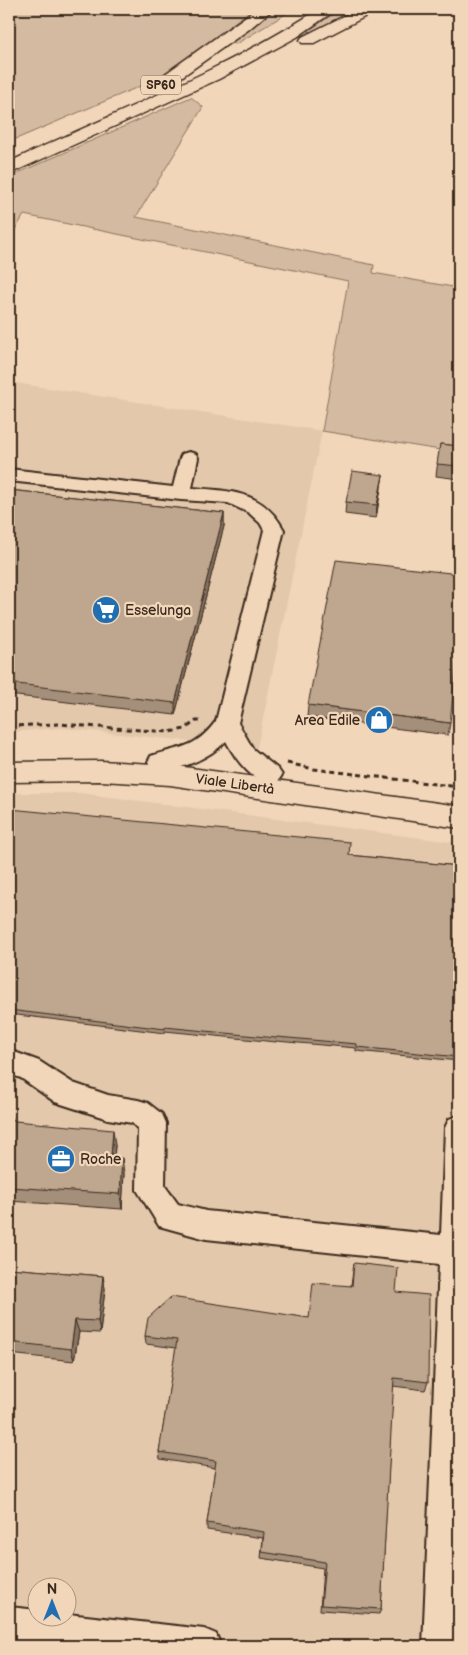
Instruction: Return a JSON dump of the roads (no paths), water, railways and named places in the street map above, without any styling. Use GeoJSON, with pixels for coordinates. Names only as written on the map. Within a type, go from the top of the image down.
{"type":"FeatureCollection","features":[{"type":"Feature","properties":{"kind":"main road"},"geometry":{"type":"LineString","coordinates":[[157,87],[243,27],[265,9]]}},
{"type":"Feature","properties":{"kind":"main road","name":"SP60"},"geometry":{"type":"LineString","coordinates":[[9,156],[276,31],[309,9]]}},
{"type":"Feature","properties":{"kind":"main road","name":"SP60"},"geometry":{"type":"LineString","coordinates":[[9,169],[195,84],[288,35],[329,9]]}},
{"type":"Feature","properties":{"kind":"main road"},"geometry":{"type":"LineString","coordinates":[[195,84],[242,68],[304,42],[369,9]]}},
{"type":"Feature","properties":{"kind":"main road","name":"Viale Libertà"},"geometry":{"type":"LineString","coordinates":[[9,759],[94,758],[159,762],[459,801]]}},
{"type":"Feature","properties":{"kind":"main road","name":"Viale Libertà"},"geometry":{"type":"LineString","coordinates":[[9,772],[102,771],[170,775],[459,817]]}},
{"type":"Feature","properties":{"kind":"street"},"geometry":{"type":"LineString","coordinates":[[181,494],[189,458]]}},
{"type":"Feature","properties":{"kind":"street"},"geometry":{"type":"LineString","coordinates":[[9,475],[181,494],[231,497],[256,508],[268,519],[274,530],[227,723],[211,744],[200,751],[187,757],[159,762]]}},
{"type":"Feature","properties":{"kind":"street"},"geometry":{"type":"LineString","coordinates":[[227,723],[245,755],[270,775]]}},
{"type":"Feature","properties":{"kind":"street"},"geometry":{"type":"LineString","coordinates":[[9,1062],[30,1069],[65,1093],[108,1108],[138,1112],[152,1123],[151,1190],[169,1216],[206,1225],[456,1262]]}},
{"type":"Feature","properties":{"kind":"street"},"geometry":{"type":"LineString","coordinates":[[440,1646],[456,1262],[459,1128]]}},
{"type":"Feature","properties":{"kind":"street"},"geometry":{"type":"LineString","coordinates":[[9,1624],[204,1646]]}},
{"type":"Feature","properties":{"kind":"place","name":"Esselunga"},"geometry":{"type":"Point","coordinates":[106,610]}},
{"type":"Feature","properties":{"kind":"place","name":"Area Edile"},"geometry":{"type":"Point","coordinates":[379,720]}},
{"type":"Feature","properties":{"kind":"place","name":"Roche"},"geometry":{"type":"Point","coordinates":[61,1159]}}]}
